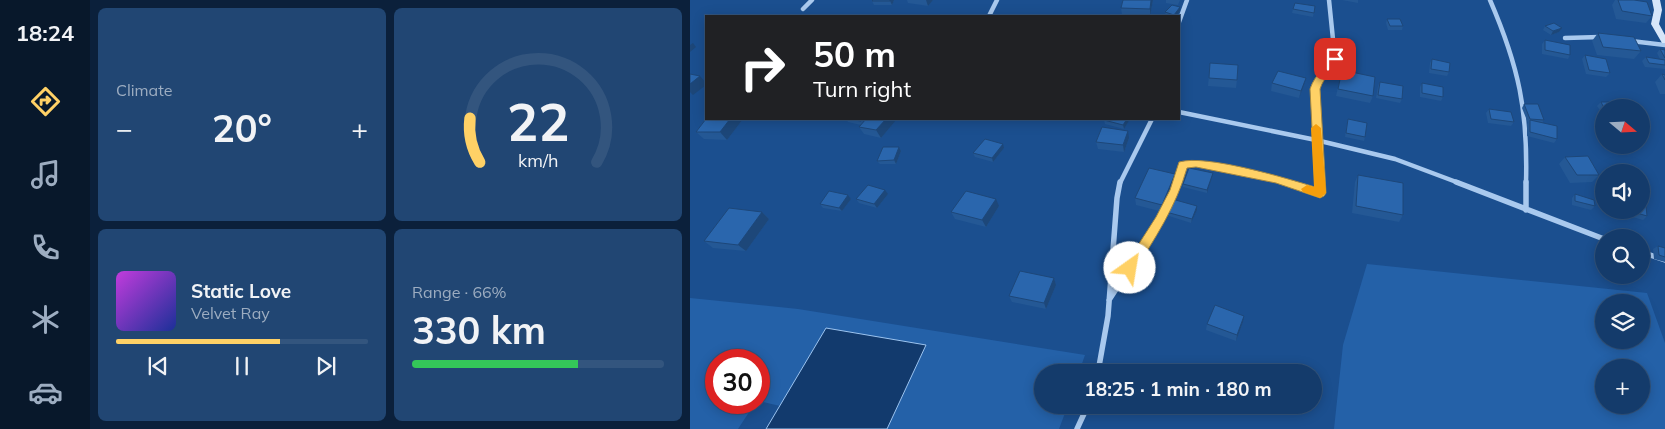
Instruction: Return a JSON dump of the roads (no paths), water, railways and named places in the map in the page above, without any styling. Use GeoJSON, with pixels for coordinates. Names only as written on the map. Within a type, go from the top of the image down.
{"type":"FeatureCollection","features":[{"type":"Feature","properties":{"kind":"street"},"geometry":{"type":"LineString","coordinates":[[803,8],[812,0]]}},
{"type":"Feature","properties":{"kind":"street"},"geometry":{"type":"LineString","coordinates":[[990,15],[997,0]]}},
{"type":"Feature","properties":{"kind":"street"},"geometry":{"type":"LineString","coordinates":[[1180,19],[1187,0]]}},
{"type":"Feature","properties":{"kind":"street"},"geometry":{"type":"LineString","coordinates":[[1109,300],[1161,220],[1175,190],[1183,165],[1196,163],[1276,179],[1320,193],[1316,140],[1316,82],[1331,67],[1335,59],[1329,0]]}},
{"type":"Feature","properties":{"kind":"street"},"geometry":{"type":"LineString","coordinates":[[1490,0],[1509,43],[1525,118],[1526,210]]}},
{"type":"Feature","properties":{"kind":"street"},"geometry":{"type":"LineString","coordinates":[[1656,0],[1658,10],[1655,24],[1665,41]]}},
{"type":"Feature","properties":{"kind":"street"},"geometry":{"type":"LineString","coordinates":[[1565,38],[1605,37]]}},
{"type":"Feature","properties":{"kind":"street"},"geometry":{"type":"LineString","coordinates":[[1622,40],[1665,45]]}},
{"type":"Feature","properties":{"kind":"street"},"geometry":{"type":"LineString","coordinates":[[1180,112],[1316,140],[1396,159],[1595,236]]}},
{"type":"Feature","properties":{"kind":"street"},"geometry":{"type":"LineString","coordinates":[[1100,364],[1109,300],[1120,179],[1152,120]]}},
{"type":"Feature","properties":{"kind":"street"},"geometry":{"type":"LineString","coordinates":[[1650,255],[1665,260]]}},
{"type":"Feature","properties":{"kind":"street"},"geometry":{"type":"LineString","coordinates":[[1077,429],[1084,414]]}}]}
